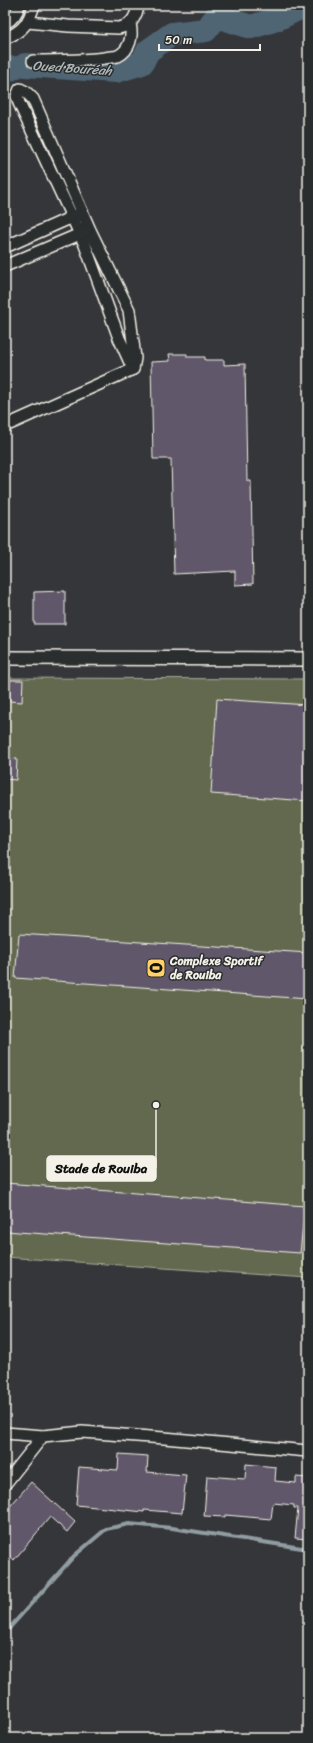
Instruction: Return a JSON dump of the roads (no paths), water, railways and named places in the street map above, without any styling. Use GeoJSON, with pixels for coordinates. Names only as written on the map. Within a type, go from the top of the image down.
{"type":"FeatureCollection","features":[{"type":"Feature","properties":{"kind":"street"},"geometry":{"type":"LineString","coordinates":[[16,33],[8,21],[17,13],[19,5]]}},
{"type":"Feature","properties":{"kind":"street"},"geometry":{"type":"LineString","coordinates":[[5,38],[23,28],[28,22],[34,5]]}},
{"type":"Feature","properties":{"kind":"street"},"geometry":{"type":"LineString","coordinates":[[28,22],[68,26],[119,28],[130,24],[133,21],[138,5]]}},
{"type":"Feature","properties":{"kind":"street"},"geometry":{"type":"LineString","coordinates":[[33,61],[96,59],[118,56],[127,49],[132,30],[130,24]]}},
{"type":"Feature","properties":{"kind":"street"},"geometry":{"type":"LineString","coordinates":[[134,369],[119,338],[85,232],[84,213],[33,99],[26,92],[20,89],[17,96],[19,103],[72,217],[85,232],[129,310],[135,358],[134,369]]}},
{"type":"Feature","properties":{"kind":"street"},"geometry":{"type":"LineString","coordinates":[[5,247],[84,213]]}},
{"type":"Feature","properties":{"kind":"street"},"geometry":{"type":"LineString","coordinates":[[5,266],[85,232]]}},
{"type":"Feature","properties":{"kind":"street"},"geometry":{"type":"LineString","coordinates":[[5,426],[134,369]]}},
{"type":"Feature","properties":{"kind":"street"},"geometry":{"type":"LineString","coordinates":[[5,658],[308,659]]}},
{"type":"Feature","properties":{"kind":"street"},"geometry":{"type":"LineString","coordinates":[[5,1433],[43,1436],[82,1432],[308,1452]]}},
{"type":"Feature","properties":{"kind":"street"},"geometry":{"type":"LineString","coordinates":[[5,1484],[43,1436]]}},
{"type":"Feature","properties":{"kind":"waterway","name":"Oued Bouréah"},"geometry":{"type":"LineString","coordinates":[[25,65],[116,71],[142,63],[148,51],[172,34],[206,30],[217,16],[251,27],[277,19],[306,5]]}},
{"type":"Feature","properties":{"kind":"waterway","name":"Oued Bouréah"},"geometry":{"type":"LineString","coordinates":[[5,71],[13,68]]}},
{"type":"Feature","properties":{"kind":"waterway"},"geometry":{"type":"LineString","coordinates":[[5,1633],[74,1556],[106,1529],[129,1524],[172,1528],[308,1549]]}},
{"type":"Feature","properties":{"kind":"place","name":"Complexe Sportif de Rouiba"},"geometry":{"type":"Point","coordinates":[156,968]}},
{"type":"Feature","properties":{"kind":"place","name":"Stade de Rouiba"},"geometry":{"type":"Point","coordinates":[156,1105]}}]}
